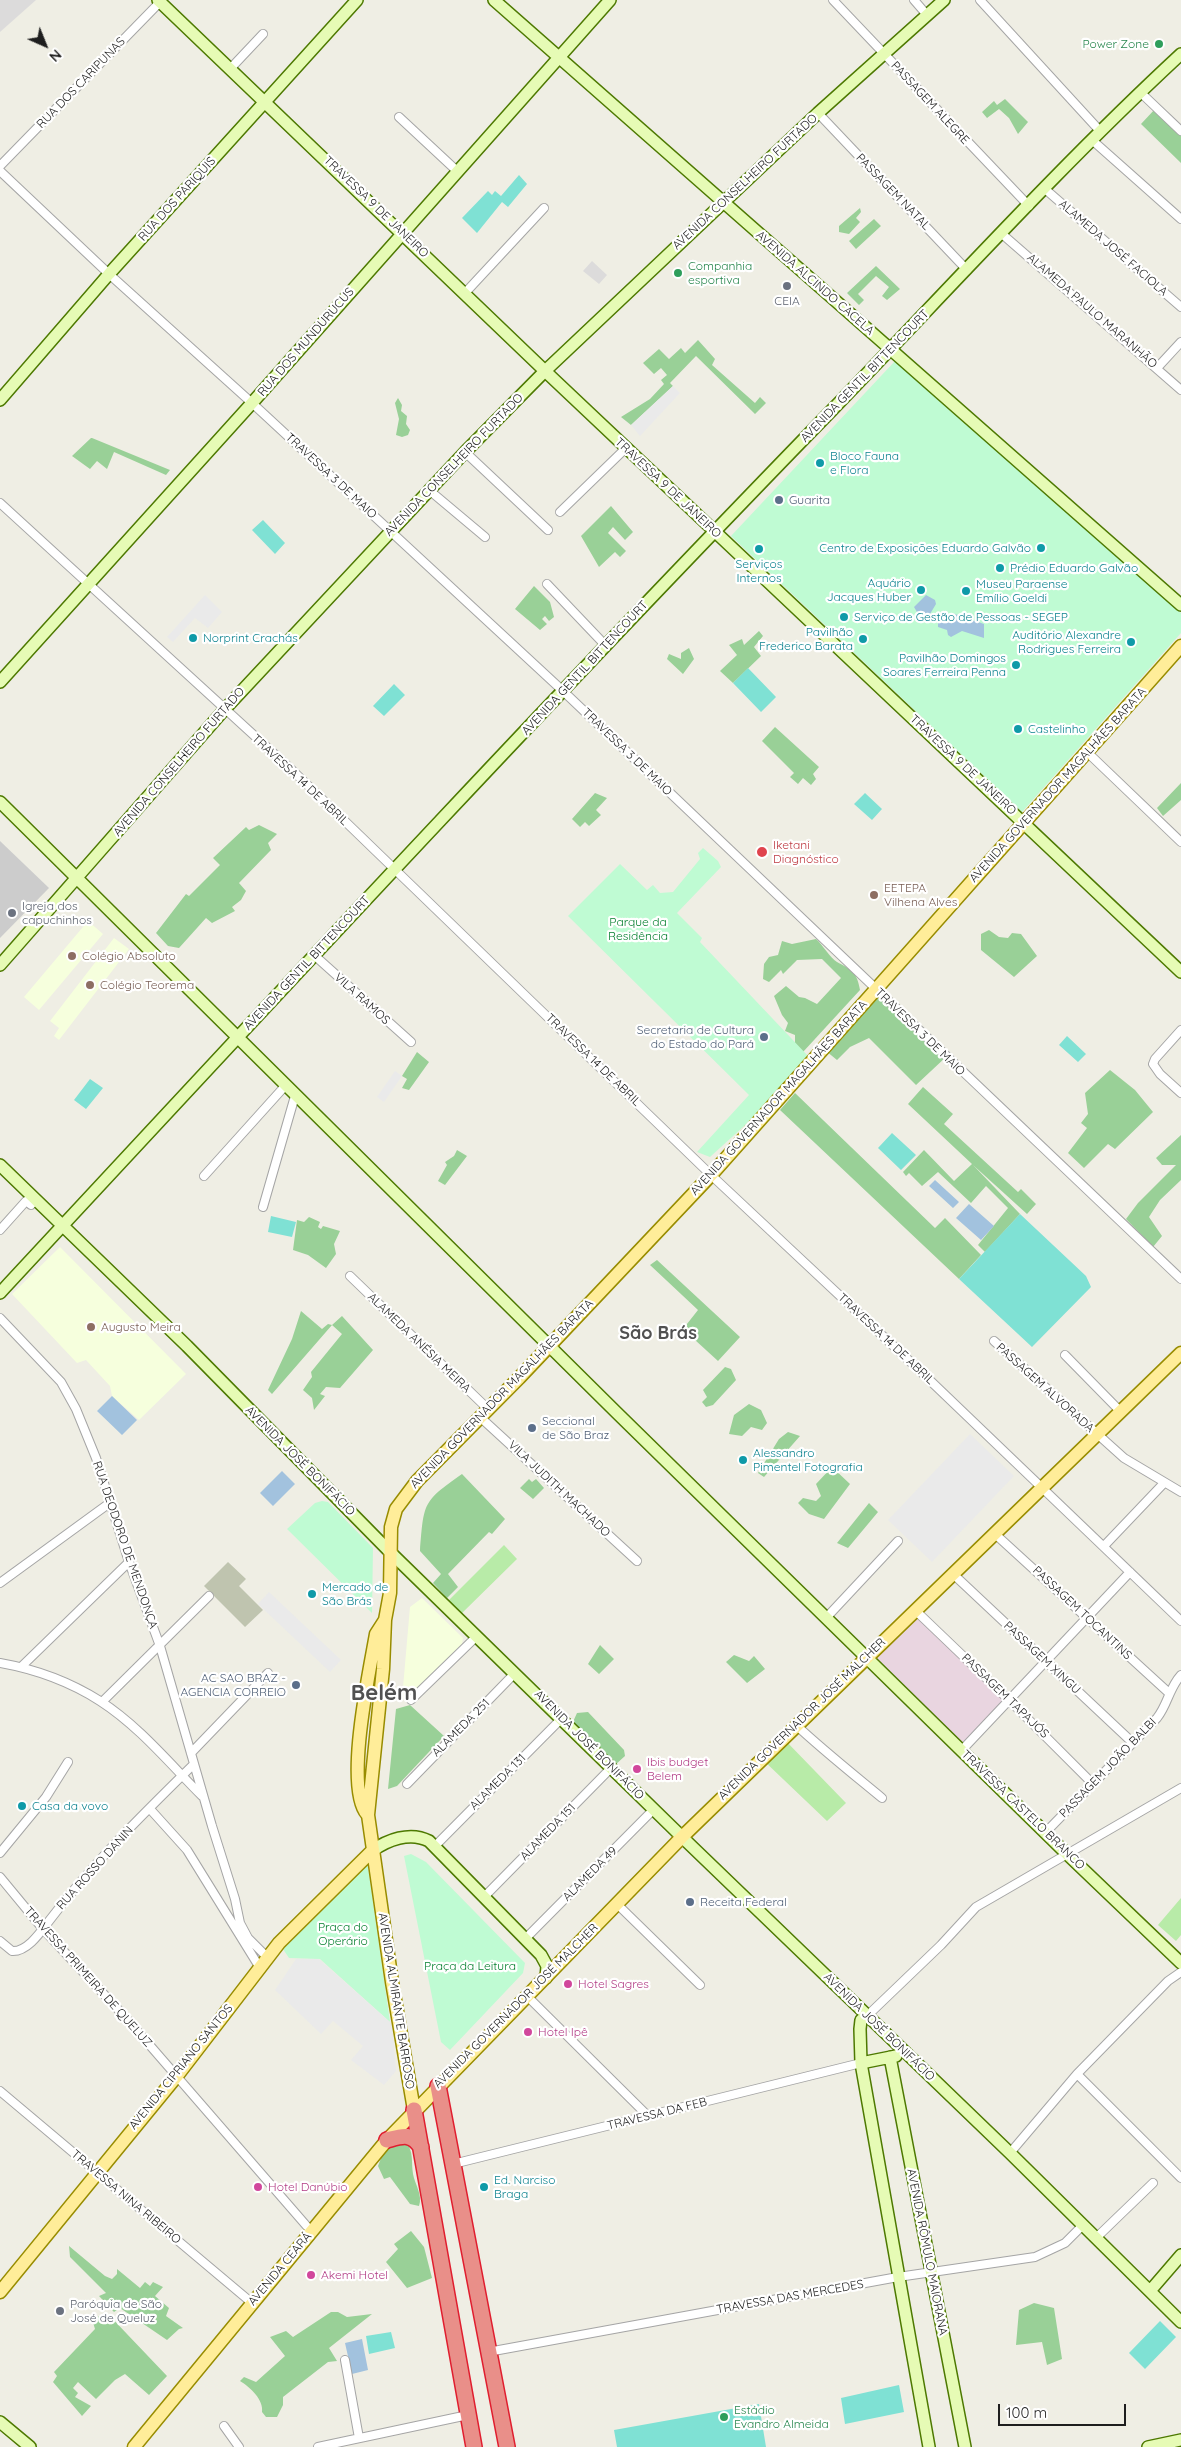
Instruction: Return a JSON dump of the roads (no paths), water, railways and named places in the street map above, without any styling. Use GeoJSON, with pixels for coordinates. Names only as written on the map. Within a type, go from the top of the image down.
{"type":"FeatureCollection","features":[{"type":"Feature","properties":{"kind":"highway"},"geometry":{"type":"LineString","coordinates":[[434,2090],[453,2164],[507,2447]]}},
{"type":"Feature","properties":{"kind":"highway","name":"AVENIDA ALMIRANTE BARROSO"},"geometry":{"type":"LineString","coordinates":[[414,2110],[474,2447]]}},
{"type":"Feature","properties":{"kind":"highway"},"geometry":{"type":"LineString","coordinates":[[387,2140],[406,2135],[412,2136],[421,2147]]}},
{"type":"Feature","properties":{"kind":"main road","name":"RUA DOS PARIQUIS"},"geometry":{"type":"LineString","coordinates":[[0,400],[109,274],[357,0]]}},
{"type":"Feature","properties":{"kind":"main road","name":"AVENIDA ALCINDO CACELA"},"geometry":{"type":"LineString","coordinates":[[494,0],[1181,605]]}},
{"type":"Feature","properties":{"kind":"main road","name":"RUA DOS MUNDURUCUS"},"geometry":{"type":"LineString","coordinates":[[0,682],[252,403],[558,56],[610,0]]}},
{"type":"Feature","properties":{"kind":"main road","name":"AVENIDA CONSELHEIRO FURTADO"},"geometry":{"type":"LineString","coordinates":[[0,965],[224,710],[465,452],[545,372],[818,113],[944,0]]}},
{"type":"Feature","properties":{"kind":"main road","name":"TRAVESSA 9 DE JANEIRO"},"geometry":{"type":"LineString","coordinates":[[160,1],[545,372],[1181,972]]}},
{"type":"Feature","properties":{"kind":"main road","name":"AVENIDA GENTIL BITTENCOURT"},"geometry":{"type":"LineString","coordinates":[[0,1293],[236,1038],[714,531],[891,350],[1100,131],[1181,54]]}},
{"type":"Feature","properties":{"kind":"main road","name":"AVENIDA GOVERNADOR MAGALHÃES BARATA"},"geometry":{"type":"LineString","coordinates":[[389,1551],[391,1527],[396,1509],[416,1481],[712,1176],[823,1052],[875,989],[1181,646]]}},
{"type":"Feature","properties":{"kind":"main road"},"geometry":{"type":"LineString","coordinates":[[0,802],[77,878]]}},
{"type":"Feature","properties":{"kind":"main road","name":"TRAVESSA CASTELO BRANCO"},"geometry":{"type":"LineString","coordinates":[[77,878],[236,1038],[826,1618],[1045,1833],[1181,1962]]}},
{"type":"Feature","properties":{"kind":"main road","name":"AVENIDA JOSÉ BONIFÁCIO"},"geometry":{"type":"LineString","coordinates":[[0,1165],[64,1225],[389,1551],[1010,2153],[1181,2322]]}},
{"type":"Feature","properties":{"kind":"main road","name":"AVENIDA GOVERNADOR JOSÉ MALCHER"},"geometry":{"type":"LineString","coordinates":[[434,2090],[528,1997],[682,1837],[994,1532],[1181,1353]]}},
{"type":"Feature","properties":{"kind":"main road","name":"AVENIDA ALMIRANTE BARROSO"},"geometry":{"type":"LineString","coordinates":[[389,1551],[390,1593],[385,1620],[384,1669],[368,1815],[372,1851],[414,2110]]}},
{"type":"Feature","properties":{"kind":"main road"},"geometry":{"type":"LineString","coordinates":[[372,1851],[385,1841],[401,1838],[424,1838],[435,1846],[546,1961],[546,1978]]}},
{"type":"Feature","properties":{"kind":"main road","name":"AVENIDA CIPRIANO SANTOS"},"geometry":{"type":"LineString","coordinates":[[0,2292],[176,2076],[267,1957],[294,1927],[372,1851]]}},
{"type":"Feature","properties":{"kind":"main road"},"geometry":{"type":"LineString","coordinates":[[867,2016],[861,2020],[861,2062],[929,2447]]}},
{"type":"Feature","properties":{"kind":"main road"},"geometry":{"type":"LineString","coordinates":[[861,2062],[907,2053]]}},
{"type":"Feature","properties":{"kind":"main road","name":"AVENIDA RÔMULO MAIORANA"},"geometry":{"type":"LineString","coordinates":[[890,2057],[965,2447]]}},
{"type":"Feature","properties":{"kind":"main road","name":"AVENIDA CEARÁ"},"geometry":{"type":"LineString","coordinates":[[134,2447],[387,2140],[434,2090]]}},
{"type":"Feature","properties":{"kind":"main road"},"geometry":{"type":"LineString","coordinates":[[1150,2291],[1181,2255]]}},
{"type":"Feature","properties":{"kind":"main road"},"geometry":{"type":"LineString","coordinates":[[0,2422],[30,2447]]}},
{"type":"Feature","properties":{"kind":"main road"},"geometry":{"type":"LineString","coordinates":[[1148,2447],[1181,2440]]}},
{"type":"Feature","properties":{"kind":"street","name":"PASSAGEM ALEGRE"},"geometry":{"type":"LineString","coordinates":[[833,0],[1029,206]]}},
{"type":"Feature","properties":{"kind":"street"},"geometry":{"type":"LineString","coordinates":[[914,0],[927,15]]}},
{"type":"Feature","properties":{"kind":"street"},"geometry":{"type":"LineString","coordinates":[[980,0],[1100,131]]}},
{"type":"Feature","properties":{"kind":"street","name":"RUA DOS CARIPUNAS"},"geometry":{"type":"LineString","coordinates":[[0,166],[160,1]]}},
{"type":"Feature","properties":{"kind":"street"},"geometry":{"type":"LineString","coordinates":[[230,69],[263,34]]}},
{"type":"Feature","properties":{"kind":"street"},"geometry":{"type":"LineString","coordinates":[[1140,92],[1181,131]]}},
{"type":"Feature","properties":{"kind":"street","name":"PASSAGEM NATAL"},"geometry":{"type":"LineString","coordinates":[[818,113],[967,270]]}},
{"type":"Feature","properties":{"kind":"street"},"geometry":{"type":"LineString","coordinates":[[399,117],[457,171]]}},
{"type":"Feature","properties":{"kind":"street"},"geometry":{"type":"LineString","coordinates":[[1092,140],[1181,219]]}},
{"type":"Feature","properties":{"kind":"street","name":"TRAVESSA 3 DE MAIO"},"geometry":{"type":"LineString","coordinates":[[0,171],[109,274],[252,403],[564,691],[1181,1279]]}},
{"type":"Feature","properties":{"kind":"street","name":"ALAMEDA JOSÉ FACIOLA"},"geometry":{"type":"LineString","coordinates":[[1045,189],[1181,307]]}},
{"type":"Feature","properties":{"kind":"street"},"geometry":{"type":"LineString","coordinates":[[465,293],[544,208]]}},
{"type":"Feature","properties":{"kind":"street","name":"ALAMEDA PAULO MARANHÃO"},"geometry":{"type":"LineString","coordinates":[[1002,234],[1181,390]]}},
{"type":"Feature","properties":{"kind":"street"},"geometry":{"type":"LineString","coordinates":[[1157,368],[1181,342]]}},
{"type":"Feature","properties":{"kind":"street"},"geometry":{"type":"LineString","coordinates":[[560,512],[626,448]]}},
{"type":"Feature","properties":{"kind":"street"},"geometry":{"type":"LineString","coordinates":[[465,452],[548,530]]}},
{"type":"Feature","properties":{"kind":"street"},"geometry":{"type":"LineString","coordinates":[[429,490],[485,537]]}},
{"type":"Feature","properties":{"kind":"street","name":"TRAVESSA 14 DE ABRIL"},"geometry":{"type":"LineString","coordinates":[[0,503],[224,710],[293,771],[712,1176],[1042,1487],[1181,1621]]}},
{"type":"Feature","properties":{"kind":"street"},"geometry":{"type":"LineString","coordinates":[[547,584],[606,646]]}},
{"type":"Feature","properties":{"kind":"street"},"geometry":{"type":"LineString","coordinates":[[1087,752],[1181,842]]}},
{"type":"Feature","properties":{"kind":"street","name":"VILA RAMOS"},"geometry":{"type":"LineString","coordinates":[[314,955],[411,1042]]}},
{"type":"Feature","properties":{"kind":"street"},"geometry":{"type":"LineString","coordinates":[[1181,1030],[1155,1059],[1153,1064],[1160,1074],[1181,1093]]}},
{"type":"Feature","properties":{"kind":"street"},"geometry":{"type":"LineString","coordinates":[[204,1176],[285,1086]]}},
{"type":"Feature","properties":{"kind":"street"},"geometry":{"type":"LineString","coordinates":[[263,1207],[295,1096]]}},
{"type":"Feature","properties":{"kind":"street"},"geometry":{"type":"LineString","coordinates":[[0,1232],[26,1201],[31,1205],[36,1199]]}},
{"type":"Feature","properties":{"kind":"street","name":"ALAMEDA ANÉSIA MEIRA"},"geometry":{"type":"LineString","coordinates":[[350,1276],[484,1413]]}},
{"type":"Feature","properties":{"kind":"street","name":"RUA DEODORO DE MENDONÇA"},"geometry":{"type":"LineString","coordinates":[[0,1318],[49,1368],[68,1392],[96,1458],[129,1562],[160,1646],[244,1934],[267,1957]]}},
{"type":"Feature","properties":{"kind":"street","name":"PASSAGEM ALVORADA"},"geometry":{"type":"LineString","coordinates":[[994,1341],[1124,1458],[1181,1492]]}},
{"type":"Feature","properties":{"kind":"street"},"geometry":{"type":"LineString","coordinates":[[1065,1354],[1120,1411]]}},
{"type":"Feature","properties":{"kind":"street","name":"VILA JUDITH MACHADO"},"geometry":{"type":"LineString","coordinates":[[484,1413],[637,1561]]}},
{"type":"Feature","properties":{"kind":"street"},"geometry":{"type":"LineString","coordinates":[[1104,1546],[1164,1483]]}},
{"type":"Feature","properties":{"kind":"street"},"geometry":{"type":"LineString","coordinates":[[0,1583],[111,1502]]}},
{"type":"Feature","properties":{"kind":"street","name":"PASSAGEM TOCANTINS"},"geometry":{"type":"LineString","coordinates":[[994,1532],[1169,1693]]}},
{"type":"Feature","properties":{"kind":"street"},"geometry":{"type":"LineString","coordinates":[[826,1618],[898,1541]]}},
{"type":"Feature","properties":{"kind":"street"},"geometry":{"type":"LineString","coordinates":[[21,1667],[129,1562]]}},
{"type":"Feature","properties":{"kind":"street"},"geometry":{"type":"LineString","coordinates":[[961,1750],[1130,1572]]}},
{"type":"Feature","properties":{"kind":"street","name":"PASSAGEM XINGU"},"geometry":{"type":"LineString","coordinates":[[952,1573],[1133,1743]]}},
{"type":"Feature","properties":{"kind":"street"},"geometry":{"type":"LineString","coordinates":[[102,1702],[209,1596]]}},
{"type":"Feature","properties":{"kind":"street","name":"PASSAGEM TAPAJÓS"},"geometry":{"type":"LineString","coordinates":[[914,1610],[1094,1784]]}},
{"type":"Feature","properties":{"kind":"street"},"geometry":{"type":"LineString","coordinates":[[411,1700],[477,1636]]}},
{"type":"Feature","properties":{"kind":"street"},"geometry":{"type":"LineString","coordinates":[[0,1663],[21,1667],[78,1688],[102,1702],[183,1775],[203,1797]]}},
{"type":"Feature","properties":{"kind":"street"},"geometry":{"type":"LineString","coordinates":[[191,1753],[268,1673]]}},
{"type":"Feature","properties":{"kind":"street","name":"ALAMEDA 251"},"geometry":{"type":"LineString","coordinates":[[406,1784],[516,1673]]}},
{"type":"Feature","properties":{"kind":"street","name":"PASSAGEM JOÃO BALBI"},"geometry":{"type":"LineString","coordinates":[[1045,1833],[1162,1712],[1168,1702],[1172,1685],[1181,1675]]}},
{"type":"Feature","properties":{"kind":"street","name":"ALAMEDA 131"},"geometry":{"type":"LineString","coordinates":[[435,1846],[562,1718]]}},
{"type":"Feature","properties":{"kind":"street"},"geometry":{"type":"LineString","coordinates":[[796,1725],[843,1768],[861,1779],[882,1798]]}},
{"type":"Feature","properties":{"kind":"street"},"geometry":{"type":"LineString","coordinates":[[0,1853],[46,1797],[68,1762]]}},
{"type":"Feature","properties":{"kind":"street","name":"RUA ROSSO DANIN"},"geometry":{"type":"LineString","coordinates":[[0,1941],[12,1951],[18,1951],[43,1929],[108,1850],[194,1764]]}},
{"type":"Feature","properties":{"kind":"street","name":"ALAMEDA 151"},"geometry":{"type":"LineString","coordinates":[[484,1897],[611,1768]]}},
{"type":"Feature","properties":{"kind":"street"},"geometry":{"type":"LineString","coordinates":[[867,2016],[976,1907],[1066,1853],[1181,1788]]}},
{"type":"Feature","properties":{"kind":"street"},"geometry":{"type":"LineString","coordinates":[[150,1808],[187,1850],[260,1968]]}},
{"type":"Feature","properties":{"kind":"street","name":"ALAMEDA 49"},"geometry":{"type":"LineString","coordinates":[[525,1939],[654,1809]]}},
{"type":"Feature","properties":{"kind":"street","name":"TRAVESSA PRIMEIRA DE QUELUZ"},"geometry":{"type":"LineString","coordinates":[[0,1877],[43,1929],[91,1980],[311,2231]]}},
{"type":"Feature","properties":{"kind":"street"},"geometry":{"type":"LineString","coordinates":[[220,1906],[235,1898]]}},
{"type":"Feature","properties":{"kind":"street"},"geometry":{"type":"LineString","coordinates":[[617,1904],[700,1985]]}},
{"type":"Feature","properties":{"kind":"street"},"geometry":{"type":"LineString","coordinates":[[1010,2153],[1077,2074],[1168,1980],[1181,1972]]}},
{"type":"Feature","properties":{"kind":"street"},"geometry":{"type":"LineString","coordinates":[[528,1997],[648,2116]]}},
{"type":"Feature","properties":{"kind":"street","name":"TRAVESSA DA FEB"},"geometry":{"type":"LineString","coordinates":[[453,2164],[861,2062]]}},
{"type":"Feature","properties":{"kind":"street"},"geometry":{"type":"LineString","coordinates":[[1077,2074],[1181,2178]]}},
{"type":"Feature","properties":{"kind":"street","name":"TRAVESSA NINA RIBEIRO"},"geometry":{"type":"LineString","coordinates":[[0,2091],[252,2303]]}},
{"type":"Feature","properties":{"kind":"street"},"geometry":{"type":"LineString","coordinates":[[1096,2238],[1153,2183]]}},
{"type":"Feature","properties":{"kind":"street","name":"TRAVESSA DAS MERCEDES"},"geometry":{"type":"LineString","coordinates":[[488,2352],[898,2277],[1035,2257],[1065,2243],[1083,2225]]}},
{"type":"Feature","properties":{"kind":"street"},"geometry":{"type":"LineString","coordinates":[[345,2360],[358,2438]]}},
{"type":"Feature","properties":{"kind":"street"},"geometry":{"type":"LineString","coordinates":[[318,2447],[468,2415]]}},
{"type":"Feature","properties":{"kind":"street"},"geometry":{"type":"LineString","coordinates":[[224,2426],[239,2447]]}},
{"type":"Feature","properties":{"kind":"place","name":"Power Zone"},"geometry":{"type":"Point","coordinates":[1159,44]}},
{"type":"Feature","properties":{"kind":"place","name":"Companhia esportiva"},"geometry":{"type":"Point","coordinates":[678,273]}},
{"type":"Feature","properties":{"kind":"place","name":"CEIA"},"geometry":{"type":"Point","coordinates":[787,286]}},
{"type":"Feature","properties":{"kind":"place","name":"Bloco Fauna e Flora"},"geometry":{"type":"Point","coordinates":[820,463]}},
{"type":"Feature","properties":{"kind":"place","name":"Guarita"},"geometry":{"type":"Point","coordinates":[779,500]}},
{"type":"Feature","properties":{"kind":"place","name":"Centro de Exposições Eduardo Galvão"},"geometry":{"type":"Point","coordinates":[1041,548]}},
{"type":"Feature","properties":{"kind":"place","name":"Serviços Internos"},"geometry":{"type":"Point","coordinates":[759,549]}},
{"type":"Feature","properties":{"kind":"place","name":"Prédio Eduardo Galvão"},"geometry":{"type":"Point","coordinates":[1000,568]}},
{"type":"Feature","properties":{"kind":"place","name":"Aquário Jacques Huber"},"geometry":{"type":"Point","coordinates":[921,590]}},
{"type":"Feature","properties":{"kind":"place","name":"Museu Paraense Emílio Goeldi"},"geometry":{"type":"Point","coordinates":[966,591]}},
{"type":"Feature","properties":{"kind":"place","name":"Serviço de Gestão de Pessoas - SEGEP"},"geometry":{"type":"Point","coordinates":[844,617]}},
{"type":"Feature","properties":{"kind":"place","name":"Norprint Crachás"},"geometry":{"type":"Point","coordinates":[193,638]}},
{"type":"Feature","properties":{"kind":"place","name":"Pavilhão Frederico Barata"},"geometry":{"type":"Point","coordinates":[863,639]}},
{"type":"Feature","properties":{"kind":"place","name":"Auditório Alexandre Rodrigues Ferreira"},"geometry":{"type":"Point","coordinates":[1131,642]}},
{"type":"Feature","properties":{"kind":"place","name":"Pavilhão Domingos Soares Ferreira Penna"},"geometry":{"type":"Point","coordinates":[1016,665]}},
{"type":"Feature","properties":{"kind":"place","name":"Castelinho"},"geometry":{"type":"Point","coordinates":[1018,729]}},
{"type":"Feature","properties":{"kind":"place","name":"Iketani Diagnóstico"},"geometry":{"type":"Point","coordinates":[762,852]}},
{"type":"Feature","properties":{"kind":"place","name":"EETEPA Vilhena Alves"},"geometry":{"type":"Point","coordinates":[874,895]}},
{"type":"Feature","properties":{"kind":"place","name":"Igreja dos capuchinhos"},"geometry":{"type":"Point","coordinates":[12,913]}},
{"type":"Feature","properties":{"kind":"place","name":"Colégio Absoluto"},"geometry":{"type":"Point","coordinates":[72,956]}},
{"type":"Feature","properties":{"kind":"place","name":"Colégio Teorema"},"geometry":{"type":"Point","coordinates":[90,985]}},
{"type":"Feature","properties":{"kind":"place","name":"Secretaria de Cultura do Estado do Pará"},"geometry":{"type":"Point","coordinates":[764,1037]}},
{"type":"Feature","properties":{"kind":"place","name":"Augusto Meira"},"geometry":{"type":"Point","coordinates":[91,1327]}},
{"type":"Feature","properties":{"kind":"place","name":"Seccional de São Braz"},"geometry":{"type":"Point","coordinates":[532,1428]}},
{"type":"Feature","properties":{"kind":"place","name":"Alessandro Pimentel Fotografia"},"geometry":{"type":"Point","coordinates":[743,1460]}},
{"type":"Feature","properties":{"kind":"place","name":"Mercado de São Brás"},"geometry":{"type":"Point","coordinates":[312,1594]}},
{"type":"Feature","properties":{"kind":"place","name":"AC SAO BRAZ - AGENCIA CORREIO"},"geometry":{"type":"Point","coordinates":[296,1685]}},
{"type":"Feature","properties":{"kind":"place","name":"Ibis budget Belem"},"geometry":{"type":"Point","coordinates":[637,1769]}},
{"type":"Feature","properties":{"kind":"place","name":"Casa da vovo"},"geometry":{"type":"Point","coordinates":[22,1806]}},
{"type":"Feature","properties":{"kind":"place","name":"Receita Federal"},"geometry":{"type":"Point","coordinates":[690,1902]}},
{"type":"Feature","properties":{"kind":"place","name":"Hotel Sagres"},"geometry":{"type":"Point","coordinates":[568,1984]}},
{"type":"Feature","properties":{"kind":"place","name":"Hotel Ipê"},"geometry":{"type":"Point","coordinates":[528,2032]}},
{"type":"Feature","properties":{"kind":"place","name":"Hotel Danúbio"},"geometry":{"type":"Point","coordinates":[258,2187]}},
{"type":"Feature","properties":{"kind":"place","name":"Ed. Narciso Braga"},"geometry":{"type":"Point","coordinates":[484,2187]}},
{"type":"Feature","properties":{"kind":"place","name":"Akemi Hotel"},"geometry":{"type":"Point","coordinates":[311,2275]}},
{"type":"Feature","properties":{"kind":"place","name":"Paróquia de São José de Queluz"},"geometry":{"type":"Point","coordinates":[60,2311]}},
{"type":"Feature","properties":{"kind":"place","name":"Estádio Evandro Almeida"},"geometry":{"type":"Point","coordinates":[724,2417]}},
{"type":"Feature","properties":{"kind":"district","name":"São Brás"},"geometry":{"type":"Point","coordinates":[658,1334]}},
{"type":"Feature","properties":{"kind":"district","name":"Belém"},"geometry":{"type":"Point","coordinates":[384,1693]}},
{"type":"Feature","properties":{"kind":"park label","name":"Parque da Residência"},"geometry":{"type":"Point","coordinates":[638,929]}},
{"type":"Feature","properties":{"kind":"park label","name":"Praça do Operário"},"geometry":{"type":"Point","coordinates":[343,1934]}},
{"type":"Feature","properties":{"kind":"park label","name":"Praça da Leitura"},"geometry":{"type":"Point","coordinates":[470,1966]}}]}
